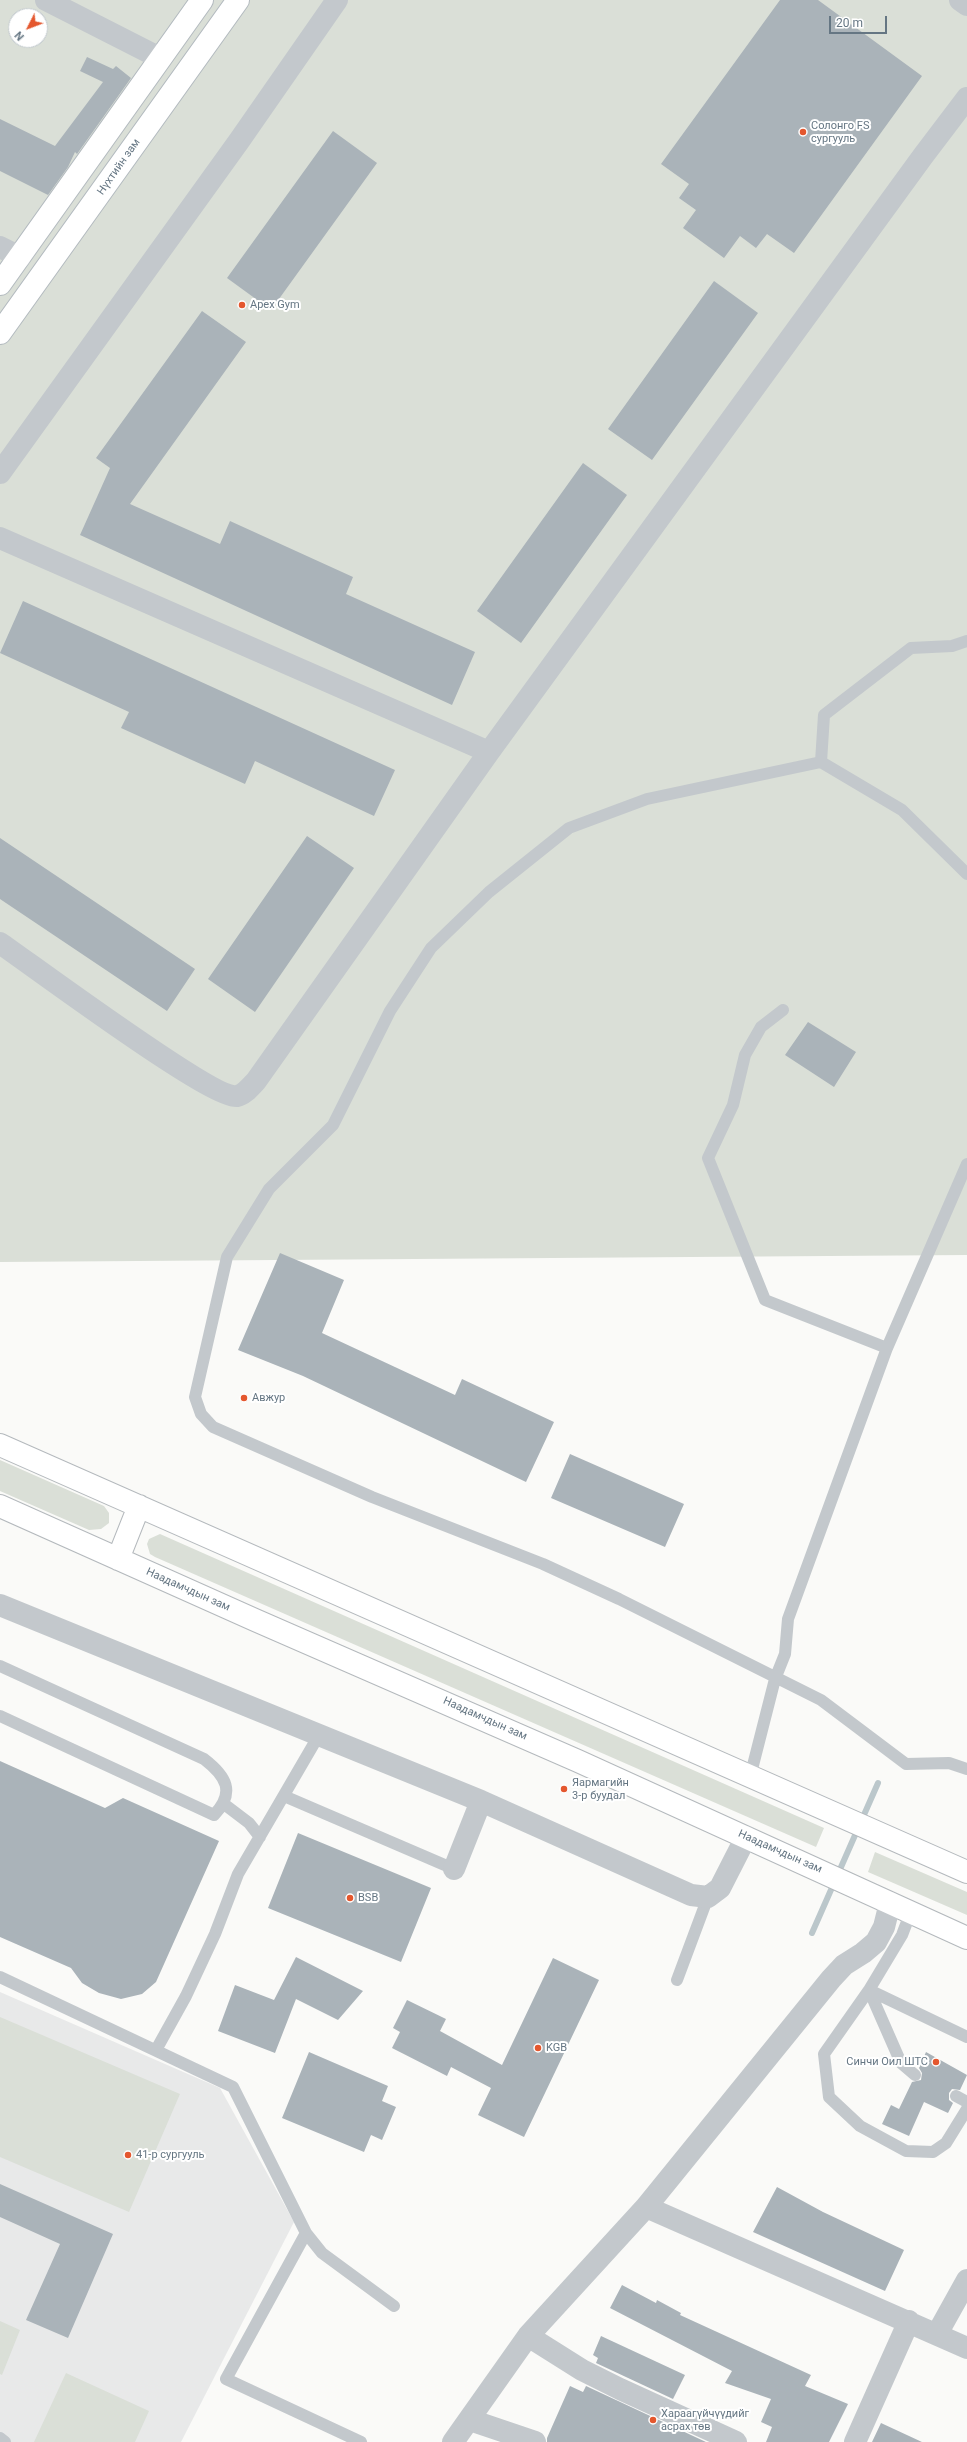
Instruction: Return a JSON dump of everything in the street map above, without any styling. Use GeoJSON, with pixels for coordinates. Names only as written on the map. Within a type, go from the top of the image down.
{"type":"FeatureCollection","features":[{"type":"Feature","properties":{"kind":"main road"},"geometry":{"type":"LineString","coordinates":[[0,284],[202,0]]}},
{"type":"Feature","properties":{"kind":"main road","name":"Нүхтийн зам"},"geometry":{"type":"LineString","coordinates":[[0,333],[238,0]]}},
{"type":"Feature","properties":{"kind":"main road"},"geometry":{"type":"LineString","coordinates":[[0,1445],[832,1814],[967,1872]]}},
{"type":"Feature","properties":{"kind":"main road","name":"Наадамчдын зам"},"geometry":{"type":"LineString","coordinates":[[0,1506],[439,1699],[861,1889],[910,1914],[967,1938]]}},
{"type":"Feature","properties":{"kind":"main road"},"geometry":{"type":"LineString","coordinates":[[118,1559],[139,1506]]}},
{"type":"Feature","properties":{"kind":"street"},"geometry":{"type":"LineString","coordinates":[[46,0],[160,58]]}},
{"type":"Feature","properties":{"kind":"street"},"geometry":{"type":"LineString","coordinates":[[0,473],[239,141],[337,0]]}},
{"type":"Feature","properties":{"kind":"street"},"geometry":{"type":"LineString","coordinates":[[960,0],[967,5]]}},
{"type":"Feature","properties":{"kind":"street"},"geometry":{"type":"LineString","coordinates":[[0,943],[186,1074],[229,1096],[238,1096],[256,1081],[489,752],[918,162],[967,98]]}},
{"type":"Feature","properties":{"kind":"street"},"geometry":{"type":"LineString","coordinates":[[0,247],[20,257]]}},
{"type":"Feature","properties":{"kind":"street"},"geometry":{"type":"LineString","coordinates":[[0,538],[489,752]]}},
{"type":"Feature","properties":{"kind":"street"},"geometry":{"type":"LineString","coordinates":[[0,1605],[481,1801],[691,1895],[708,1897],[720,1888],[746,1837]]}},
{"type":"Feature","properties":{"kind":"street"},"geometry":{"type":"LineString","coordinates":[[454,1869],[481,1801]]}},
{"type":"Feature","properties":{"kind":"street"},"geometry":{"type":"LineString","coordinates":[[453,2442],[528,2336],[584,2278],[646,2207],[826,1984],[844,1965],[863,1953],[876,1942],[884,1927],[890,1904]]}},
{"type":"Feature","properties":{"kind":"street"},"geometry":{"type":"LineString","coordinates":[[646,2207],[909,2321],[967,2348]]}},
{"type":"Feature","properties":{"kind":"street"},"geometry":{"type":"LineString","coordinates":[[937,2334],[967,2280]]}},
{"type":"Feature","properties":{"kind":"street"},"geometry":{"type":"LineString","coordinates":[[855,2442],[909,2321]]}},
{"type":"Feature","properties":{"kind":"street"},"geometry":{"type":"LineString","coordinates":[[528,2336],[582,2370],[736,2442]]}},
{"type":"Feature","properties":{"kind":"street"},"geometry":{"type":"LineString","coordinates":[[470,2420],[535,2442]]}},
{"type":"Feature","properties":{"kind":"lane"},"geometry":{"type":"LineString","coordinates":[[821,762],[824,715],[911,648],[952,646],[967,641]]}},
{"type":"Feature","properties":{"kind":"lane"},"geometry":{"type":"LineString","coordinates":[[967,874],[902,810],[821,762],[648,799],[569,828],[489,892],[431,948],[390,1011],[333,1125],[269,1189],[226,1258],[195,1397],[202,1414],[213,1427],[372,1497],[557,1571],[619,1599],[775,1679],[821,1700],[906,1764],[948,1763],[967,1769]]}},
{"type":"Feature","properties":{"kind":"lane"},"geometry":{"type":"LineString","coordinates":[[783,1010],[761,1027],[745,1055],[733,1105],[708,1158],[765,1300],[887,1348]]}},
{"type":"Feature","properties":{"kind":"lane"},"geometry":{"type":"LineString","coordinates":[[750,1777],[775,1679],[785,1654],[788,1619],[887,1348],[967,1164]]}},
{"type":"Feature","properties":{"kind":"lane"},"geometry":{"type":"LineString","coordinates":[[0,1666],[204,1759],[220,1771],[227,1788],[224,1804],[214,1815],[0,1716]]}},
{"type":"Feature","properties":{"kind":"lane"},"geometry":{"type":"LineString","coordinates":[[156,2050],[186,1996],[215,1934],[238,1874],[319,1735]]}},
{"type":"Feature","properties":{"kind":"lane"},"geometry":{"type":"LineString","coordinates":[[284,1796],[454,1869]]}},
{"type":"Feature","properties":{"kind":"lane"},"geometry":{"type":"LineString","coordinates":[[224,1804],[249,1823],[260,1837]]}},
{"type":"Feature","properties":{"kind":"lane"},"geometry":{"type":"LineString","coordinates":[[677,1980],[708,1897]]}},
{"type":"Feature","properties":{"kind":"lane"},"geometry":{"type":"LineString","coordinates":[[910,1914],[902,1935],[869,1990],[824,2054],[829,2097],[860,2126],[906,2151],[932,2152],[946,2143],[967,2109]]}},
{"type":"Feature","properties":{"kind":"lane"},"geometry":{"type":"LineString","coordinates":[[0,1977],[233,2087],[306,2233],[322,2253],[394,2306]]}},
{"type":"Feature","properties":{"kind":"lane"},"geometry":{"type":"LineString","coordinates":[[869,1990],[967,2037]]}},
{"type":"Feature","properties":{"kind":"lane"},"geometry":{"type":"LineString","coordinates":[[869,1990],[901,2063],[915,2075]]}},
{"type":"Feature","properties":{"kind":"lane"},"geometry":{"type":"LineString","coordinates":[[306,2233],[226,2379],[361,2442]]}},
{"type":"Feature","properties":{"kind":"lane"},"geometry":{"type":"LineString","coordinates":[[0,2438],[5,2442]]}},
{"type":"Feature","properties":{"kind":"shaded area"},"geometry":{"type":"Polygon","coordinates":[[[0,0],[967,0],[967,1255],[0,1262],[0,0]]]}},
{"type":"Feature","properties":{"kind":"shaded area"},"geometry":{"type":"Polygon","coordinates":[[[0,1460],[104,1506],[109,1513],[109,1523],[101,1529],[89,1530],[0,1491],[0,1460]]]}},
{"type":"Feature","properties":{"kind":"shaded area"},"geometry":{"type":"Polygon","coordinates":[[[160,1534],[824,1828],[816,1847],[155,1557],[150,1554],[147,1544],[149,1539],[160,1534]]]}},
{"type":"Feature","properties":{"kind":"shaded area"},"geometry":{"type":"Polygon","coordinates":[[[875,1852],[967,1892],[967,1915],[868,1872],[875,1852]]]}},
{"type":"Feature","properties":{"kind":"shaded area","name":"41-р сургууль"},"geometry":{"type":"Polygon","coordinates":[[[0,1992],[220,2088],[294,2222],[181,2442],[0,2442],[0,1992]]]}},
{"type":"Feature","properties":{"kind":"shaded area"},"geometry":{"type":"Polygon","coordinates":[[[0,2017],[180,2094],[129,2212],[0,2157],[0,2017]]]}},
{"type":"Feature","properties":{"kind":"shaded area"},"geometry":{"type":"Polygon","coordinates":[[[0,2321],[20,2330],[2,2375],[0,2374],[0,2321]]]}},
{"type":"Feature","properties":{"kind":"shaded area"},"geometry":{"type":"Polygon","coordinates":[[[66,2373],[149,2411],[135,2442],[34,2442],[66,2373]]]}},
{"type":"Feature","properties":{"kind":"building"},"geometry":{"type":"Polygon","coordinates":[[[780,0],[818,0],[922,76],[794,253],[767,234],[756,248],[740,236],[724,258],[683,228],[696,210],[679,198],[689,184],[661,164],[780,0]]]}},
{"type":"Feature","properties":{"kind":"building"},"geometry":{"type":"Polygon","coordinates":[[[87,57],[113,69],[116,66],[131,78],[77,154],[75,152],[68,167],[48,195],[0,171],[0,119],[55,146],[103,82],[80,71],[87,57]]]}},
{"type":"Feature","properties":{"kind":"building"},"geometry":{"type":"Polygon","coordinates":[[[333,131],[377,163],[271,310],[227,278],[333,131]]]}},
{"type":"Feature","properties":{"kind":"building"},"geometry":{"type":"Polygon","coordinates":[[[714,281],[758,313],[652,460],[608,429],[714,281]]]}},
{"type":"Feature","properties":{"kind":"building"},"geometry":{"type":"Polygon","coordinates":[[[202,311],[246,342],[130,504],[220,544],[230,521],[353,577],[346,594],[475,652],[452,705],[80,535],[110,468],[96,458],[202,311]]]}},
{"type":"Feature","properties":{"kind":"building"},"geometry":{"type":"Polygon","coordinates":[[[583,463],[627,495],[521,643],[477,611],[583,463]]]}},
{"type":"Feature","properties":{"kind":"building"},"geometry":{"type":"Polygon","coordinates":[[[23,601],[395,770],[374,816],[255,761],[245,784],[121,728],[129,712],[0,653],[23,601]]]}},
{"type":"Feature","properties":{"kind":"building"},"geometry":{"type":"Polygon","coordinates":[[[307,836],[354,868],[255,1012],[208,979],[307,836]]]}},
{"type":"Feature","properties":{"kind":"building"},"geometry":{"type":"Polygon","coordinates":[[[0,838],[195,969],[167,1011],[0,899],[0,838]]]}},
{"type":"Feature","properties":{"kind":"building"},"geometry":{"type":"Polygon","coordinates":[[[808,1022],[856,1052],[834,1087],[785,1055],[808,1022]]]}},
{"type":"Feature","properties":{"kind":"building"},"geometry":{"type":"Polygon","coordinates":[[[280,1253],[344,1280],[322,1333],[455,1395],[462,1379],[554,1422],[526,1482],[303,1376],[238,1350],[280,1253]]]}},
{"type":"Feature","properties":{"kind":"building"},"geometry":{"type":"Polygon","coordinates":[[[570,1454],[684,1504],[665,1547],[551,1498],[570,1454]]]}},
{"type":"Feature","properties":{"kind":"building"},"geometry":{"type":"Polygon","coordinates":[[[0,1761],[105,1808],[123,1798],[219,1841],[156,1982],[142,1994],[121,1999],[99,1993],[82,1983],[71,1968],[0,1937],[0,1761]]]}},
{"type":"Feature","properties":{"kind":"building","name":"BSB"},"geometry":{"type":"Polygon","coordinates":[[[298,1833],[431,1888],[401,1962],[268,1908],[298,1833]]]}},
{"type":"Feature","properties":{"kind":"building"},"geometry":{"type":"Polygon","coordinates":[[[296,1957],[363,1991],[338,2020],[296,1999],[275,2053],[218,2031],[235,1985],[274,2000],[296,1957]]]}},
{"type":"Feature","properties":{"kind":"building","name":"KGB"},"geometry":{"type":"Polygon","coordinates":[[[553,1958],[599,1980],[524,2137],[478,2115],[491,2088],[451,2067],[447,2076],[392,2048],[400,2032],[393,2028],[407,2000],[446,2019],[440,2031],[502,2065],[553,1958]]]}},
{"type":"Feature","properties":{"kind":"building"},"geometry":{"type":"Polygon","coordinates":[[[309,2052],[388,2086],[382,2101],[396,2107],[382,2140],[371,2135],[364,2152],[282,2118],[309,2052]]]}},
{"type":"Feature","properties":{"kind":"building"},"geometry":{"type":"Polygon","coordinates":[[[926,2052],[967,2075],[960,2090],[952,2089],[949,2093],[949,2100],[953,2103],[948,2113],[924,2102],[909,2136],[882,2124],[891,2105],[899,2109],[912,2082],[921,2080],[922,2073],[919,2068],[926,2052]]]}},
{"type":"Feature","properties":{"kind":"building"},"geometry":{"type":"Polygon","coordinates":[[[0,2184],[113,2234],[68,2338],[26,2320],[60,2244],[0,2217],[0,2184]]]}},
{"type":"Feature","properties":{"kind":"building"},"geometry":{"type":"Polygon","coordinates":[[[777,2187],[823,2212],[904,2250],[885,2291],[753,2232],[777,2187]]]}},
{"type":"Feature","properties":{"kind":"building"},"geometry":{"type":"Polygon","coordinates":[[[622,2285],[656,2303],[657,2300],[681,2313],[680,2315],[811,2375],[805,2386],[848,2404],[829,2442],[766,2442],[772,2427],[761,2422],[771,2399],[725,2383],[732,2371],[610,2308],[622,2285]]]}},
{"type":"Feature","properties":{"kind":"building"},"geometry":{"type":"Polygon","coordinates":[[[601,2336],[685,2375],[673,2399],[596,2363],[598,2358],[593,2355],[601,2336]]]}},
{"type":"Feature","properties":{"kind":"building"},"geometry":{"type":"Polygon","coordinates":[[[570,2386],[583,2392],[586,2386],[706,2442],[547,2442],[547,2438],[570,2386]]]}},
{"type":"Feature","properties":{"kind":"building"},"geometry":{"type":"Polygon","coordinates":[[[881,2423],[922,2442],[872,2442],[881,2423]]]}},
{"type":"Feature","properties":{"kind":"waterway"},"geometry":{"type":"LineString","coordinates":[[812,1933],[878,1783]]}},
{"type":"Feature","properties":{"kind":"place","name":"Солонго FS сургууль"},"geometry":{"type":"Point","coordinates":[803,132]}},
{"type":"Feature","properties":{"kind":"place","name":"Apex Gym"},"geometry":{"type":"Point","coordinates":[242,305]}},
{"type":"Feature","properties":{"kind":"place","name":"Авжур"},"geometry":{"type":"Point","coordinates":[244,1398]}},
{"type":"Feature","properties":{"kind":"place","name":"Яармагийн 3-р буудал"},"geometry":{"type":"Point","coordinates":[564,1789]}},
{"type":"Feature","properties":{"kind":"place","name":"BSB"},"geometry":{"type":"Point","coordinates":[350,1898]}},
{"type":"Feature","properties":{"kind":"place","name":"KGB"},"geometry":{"type":"Point","coordinates":[538,2048]}},
{"type":"Feature","properties":{"kind":"place","name":"Синчи Оил ШТС"},"geometry":{"type":"Point","coordinates":[936,2062]}},
{"type":"Feature","properties":{"kind":"place","name":"41-р сургууль"},"geometry":{"type":"Point","coordinates":[128,2155]}},
{"type":"Feature","properties":{"kind":"place","name":"Хараагүйчүүдийг асрах төв"},"geometry":{"type":"Point","coordinates":[653,2420]}}]}
